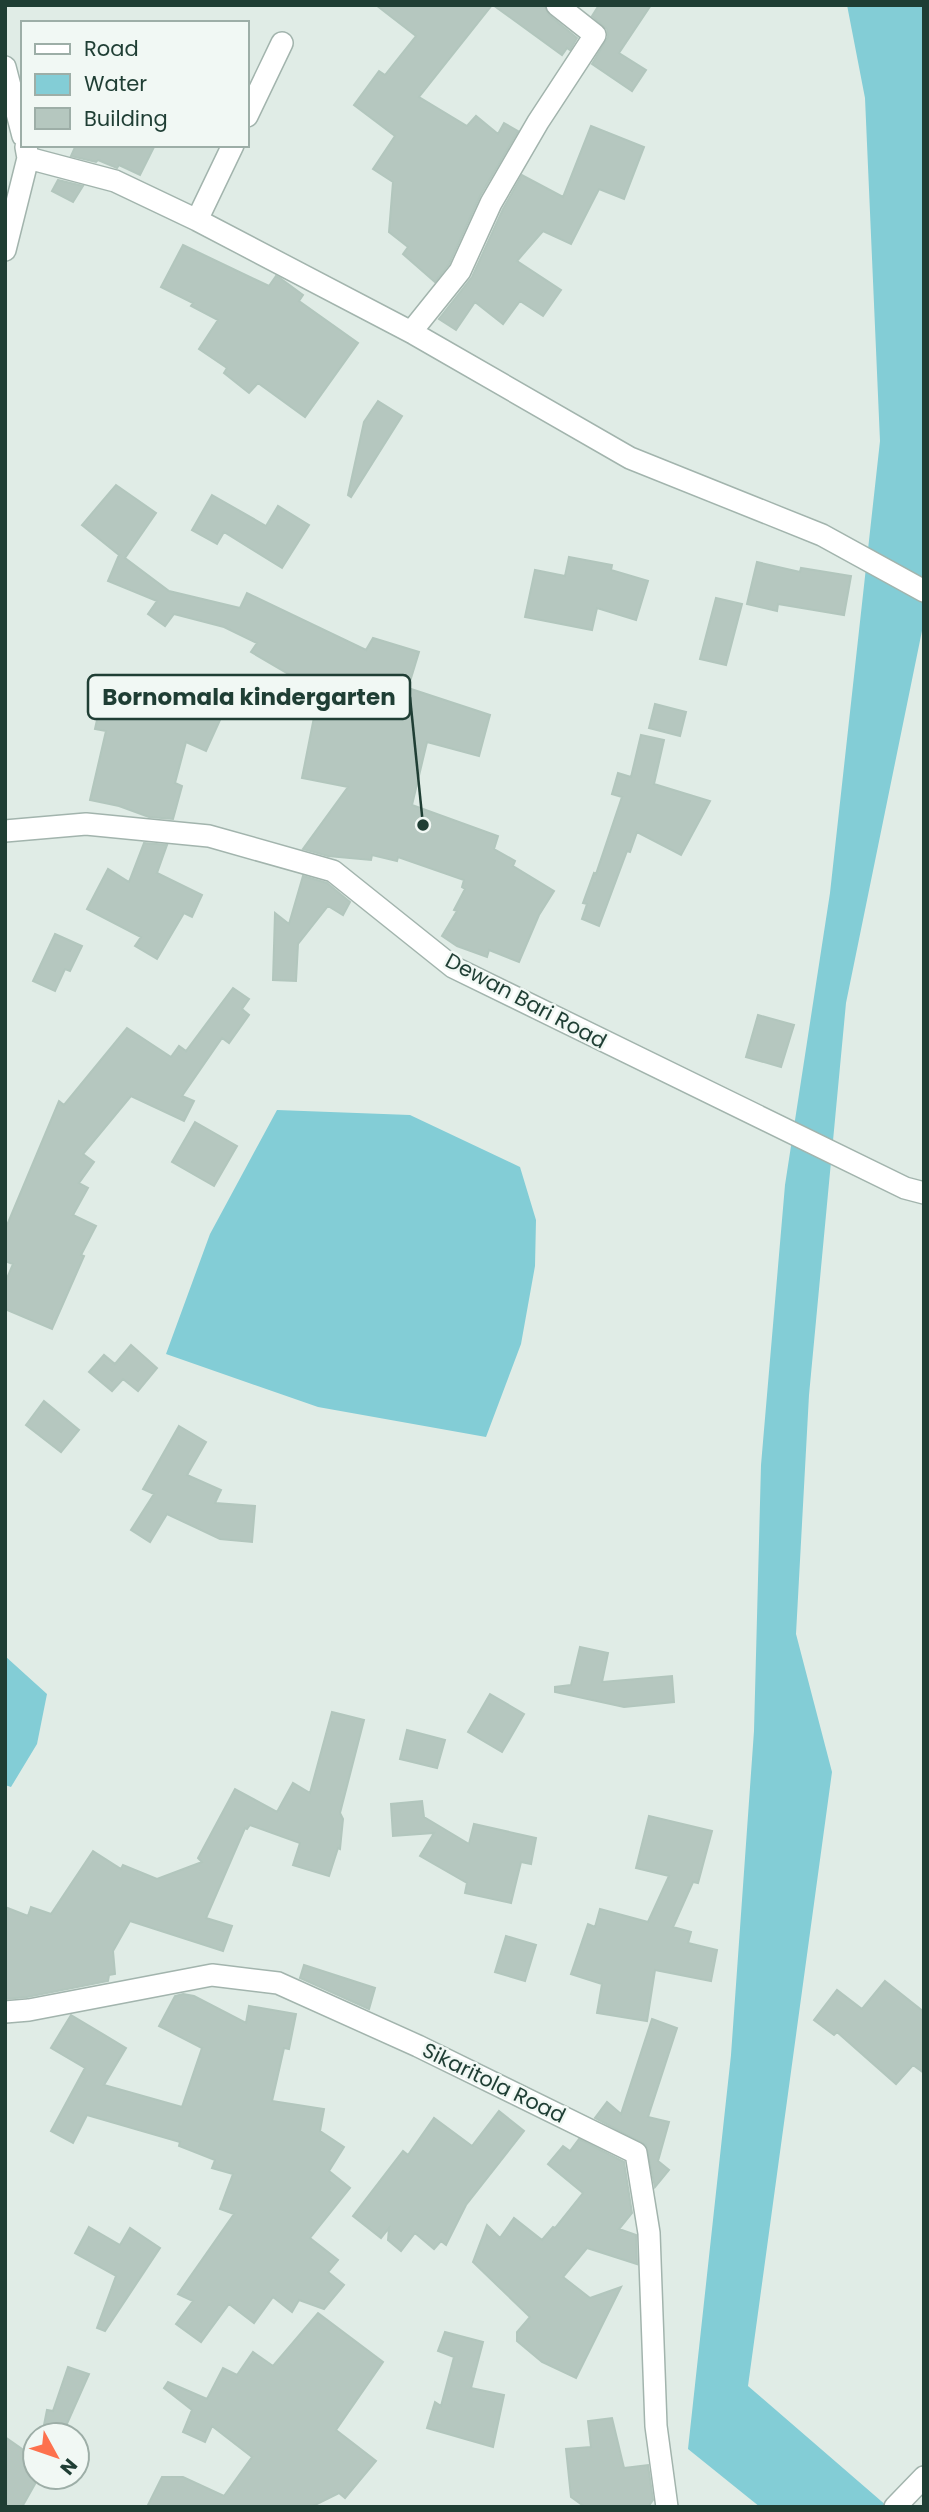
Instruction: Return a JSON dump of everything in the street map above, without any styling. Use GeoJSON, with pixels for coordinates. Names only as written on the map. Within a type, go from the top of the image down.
{"type":"FeatureCollection","features":[{"type":"Feature","properties":{"kind":"street"},"geometry":{"type":"LineString","coordinates":[[411,331],[460,271],[491,203],[538,122],[595,35],[557,5]]}},
{"type":"Feature","properties":{"kind":"street"},"geometry":{"type":"LineString","coordinates":[[248,114],[282,43]]}},
{"type":"Feature","properties":{"kind":"street"},"geometry":{"type":"LineString","coordinates":[[5,67],[21,128]]}},
{"type":"Feature","properties":{"kind":"street"},"geometry":{"type":"LineString","coordinates":[[197,220],[232,147]]}},
{"type":"Feature","properties":{"kind":"street"},"geometry":{"type":"LineString","coordinates":[[5,250],[27,152],[115,181],[197,220],[411,331],[631,458],[822,535],[924,592]]}},
{"type":"Feature","properties":{"kind":"street","name":"Dewan Bari Road"},"geometry":{"type":"LineString","coordinates":[[5,831],[86,824],[209,836],[333,871],[453,967],[689,1084],[915,1191]]}},
{"type":"Feature","properties":{"kind":"street","name":"Sikaritola Road"},"geometry":{"type":"LineString","coordinates":[[5,2012],[29,2010],[212,1975],[278,1983],[418,2046],[636,2153],[649,2233],[656,2426],[667,2507]]}},
{"type":"Feature","properties":{"kind":"street"},"geometry":{"type":"LineString","coordinates":[[895,2507],[918,2483]]}},
{"type":"Feature","properties":{"kind":"water"},"geometry":{"type":"Polygon","coordinates":[[[847,5],[924,5],[924,621],[846,1003],[809,1395],[796,1634],[832,1772],[748,2386],[888,2507],[760,2507],[688,2449],[731,2055],[754,1731],[761,1465],[785,1185],[830,893],[880,441],[865,98],[847,5]]]}},
{"type":"Feature","properties":{"kind":"water"},"geometry":{"type":"Polygon","coordinates":[[[277,1110],[410,1115],[520,1167],[536,1220],[535,1266],[521,1344],[486,1437],[318,1407],[166,1354],[210,1234],[277,1110]]]}},
{"type":"Feature","properties":{"kind":"water"},"geometry":{"type":"Polygon","coordinates":[[[5,1656],[47,1694],[37,1744],[11,1787],[5,1785],[5,1656]]]}},
{"type":"Feature","properties":{"kind":"building"},"geometry":{"type":"Polygon","coordinates":[[[376,5],[492,5],[419,97],[467,126],[476,116],[498,134],[504,123],[518,131],[480,196],[449,264],[435,282],[403,254],[408,247],[389,232],[393,182],[373,169],[395,136],[354,105],[379,71],[385,75],[416,36],[376,5]]]}},
{"type":"Feature","properties":{"kind":"building"},"geometry":{"type":"Polygon","coordinates":[[[493,5],[544,5],[549,15],[577,38],[570,50],[567,48],[562,55],[493,5]]]}},
{"type":"Feature","properties":{"kind":"building"},"geometry":{"type":"Polygon","coordinates":[[[599,5],[651,5],[619,53],[646,70],[632,91],[592,64],[608,37],[607,29],[592,16],[599,5]]]}},
{"type":"Feature","properties":{"kind":"building"},"geometry":{"type":"Polygon","coordinates":[[[591,126],[644,147],[624,199],[599,189],[571,244],[543,231],[517,261],[561,290],[543,316],[520,301],[503,324],[475,302],[456,330],[439,319],[472,277],[522,175],[563,197],[591,126]]]}},
{"type":"Feature","properties":{"kind":"building"},"geometry":{"type":"Polygon","coordinates":[[[75,147],[154,147],[140,175],[119,165],[117,168],[98,160],[96,162],[71,156],[75,147]]]}},
{"type":"Feature","properties":{"kind":"building"},"geometry":{"type":"Polygon","coordinates":[[[58,180],[83,186],[73,202],[52,191],[58,180]]]}},
{"type":"Feature","properties":{"kind":"building"},"geometry":{"type":"Polygon","coordinates":[[[183,245],[269,286],[276,276],[280,278],[303,295],[299,301],[358,343],[305,417],[258,383],[249,393],[224,373],[227,368],[199,349],[218,320],[191,306],[193,303],[161,287],[183,245]]]}},
{"type":"Feature","properties":{"kind":"building"},"geometry":{"type":"Polygon","coordinates":[[[378,401],[402,416],[351,497],[348,495],[364,422],[378,401]]]}},
{"type":"Feature","properties":{"kind":"building"},"geometry":{"type":"Polygon","coordinates":[[[116,485],[156,513],[125,558],[169,591],[240,608],[247,593],[366,650],[373,638],[419,652],[408,688],[490,715],[479,756],[427,742],[412,805],[498,836],[494,849],[515,861],[513,866],[554,891],[539,915],[519,962],[489,950],[487,957],[457,946],[442,936],[457,911],[454,910],[465,889],[462,887],[464,880],[398,857],[397,861],[372,855],[371,860],[328,856],[303,849],[348,787],[302,778],[319,692],[251,652],[257,643],[224,627],[174,614],[165,626],[148,614],[157,601],[108,581],[119,555],[82,525],[116,485]]]}},
{"type":"Feature","properties":{"kind":"building"},"geometry":{"type":"Polygon","coordinates":[[[212,495],[266,526],[278,506],[309,525],[282,568],[224,532],[217,544],[192,530],[212,495]]]}},
{"type":"Feature","properties":{"kind":"building"},"geometry":{"type":"Polygon","coordinates":[[[569,557],[612,565],[611,570],[648,581],[636,620],[597,608],[592,630],[525,617],[535,570],[565,576],[569,557]]]}},
{"type":"Feature","properties":{"kind":"building"},"geometry":{"type":"Polygon","coordinates":[[[757,562],[800,572],[801,568],[851,576],[844,615],[778,604],[777,611],[747,604],[757,562]]]}},
{"type":"Feature","properties":{"kind":"building"},"geometry":{"type":"Polygon","coordinates":[[[716,598],[742,604],[726,665],[700,659],[716,598]]]}},
{"type":"Feature","properties":{"kind":"building"},"geometry":{"type":"Polygon","coordinates":[[[103,693],[169,708],[176,697],[220,720],[206,751],[186,742],[175,783],[182,786],[173,819],[149,817],[119,806],[90,800],[106,731],[95,729],[103,693]]]}},
{"type":"Feature","properties":{"kind":"building"},"geometry":{"type":"Polygon","coordinates":[[[655,704],[686,712],[680,736],[649,728],[655,704]]]}},
{"type":"Feature","properties":{"kind":"building"},"geometry":{"type":"Polygon","coordinates":[[[641,735],[664,740],[654,784],[710,801],[681,855],[637,832],[630,852],[627,851],[599,926],[582,919],[587,904],[583,903],[594,873],[596,874],[622,797],[612,794],[618,773],[631,777],[641,735]]]}},
{"type":"Feature","properties":{"kind":"building"},"geometry":{"type":"Polygon","coordinates":[[[144,843],[167,845],[157,873],[202,895],[192,917],[184,913],[157,959],[135,946],[141,937],[87,909],[108,869],[129,882],[144,843]]]}},
{"type":"Feature","properties":{"kind":"building"},"geometry":{"type":"Polygon","coordinates":[[[303,876],[327,883],[350,902],[343,915],[328,906],[298,944],[296,981],[273,980],[275,913],[289,924],[303,876]]]}},
{"type":"Feature","properties":{"kind":"building"},"geometry":{"type":"Polygon","coordinates":[[[55,934],[82,946],[70,971],[65,969],[55,991],[33,981],[55,934]]]}},
{"type":"Feature","properties":{"kind":"building"},"geometry":{"type":"Polygon","coordinates":[[[233,988],[249,999],[242,1009],[249,1015],[229,1043],[222,1038],[182,1096],[194,1101],[184,1121],[131,1096],[83,1154],[94,1162],[79,1183],[88,1188],[73,1215],[96,1226],[81,1255],[84,1256],[52,1329],[5,1309],[5,1283],[13,1264],[5,1261],[5,1230],[59,1101],[64,1105],[127,1028],[171,1057],[179,1046],[186,1051],[233,988]]]}},
{"type":"Feature","properties":{"kind":"building"},"geometry":{"type":"Polygon","coordinates":[[[758,1015],[794,1025],[781,1067],[746,1057],[758,1015]]]}},
{"type":"Feature","properties":{"kind":"building"},"geometry":{"type":"Polygon","coordinates":[[[195,1122],[237,1146],[214,1186],[172,1162],[195,1122]]]}},
{"type":"Feature","properties":{"kind":"building"},"geometry":{"type":"Polygon","coordinates":[[[131,1345],[157,1368],[138,1391],[123,1379],[112,1391],[89,1372],[104,1355],[115,1364],[131,1345]]]}},
{"type":"Feature","properties":{"kind":"building"},"geometry":{"type":"Polygon","coordinates":[[[44,1401],[79,1430],[61,1452],[26,1425],[44,1401]]]}},
{"type":"Feature","properties":{"kind":"building"},"geometry":{"type":"Polygon","coordinates":[[[179,1426],[206,1442],[187,1475],[221,1490],[215,1503],[255,1506],[252,1542],[220,1539],[167,1514],[150,1542],[131,1530],[154,1494],[143,1489],[179,1426]]]}},
{"type":"Feature","properties":{"kind":"building"},"geometry":{"type":"Polygon","coordinates":[[[580,1647],[608,1653],[602,1682],[672,1676],[674,1702],[624,1707],[555,1692],[555,1687],[571,1685],[580,1647]]]}},
{"type":"Feature","properties":{"kind":"building"},"geometry":{"type":"Polygon","coordinates":[[[490,1694],[524,1714],[502,1752],[468,1732],[490,1694]]]}},
{"type":"Feature","properties":{"kind":"building"},"geometry":{"type":"Polygon","coordinates":[[[332,1712],[364,1720],[340,1813],[343,1819],[340,1849],[338,1848],[329,1876],[293,1865],[300,1843],[250,1825],[245,1828],[206,1918],[232,1926],[223,1951],[130,1921],[113,1951],[115,1974],[109,1975],[108,1981],[5,1999],[5,1907],[28,1916],[31,1907],[51,1914],[93,1851],[121,1869],[123,1865],[157,1879],[202,1862],[198,1858],[235,1789],[277,1812],[293,1783],[310,1793],[332,1712]]]}},
{"type":"Feature","properties":{"kind":"building"},"geometry":{"type":"Polygon","coordinates":[[[407,1730],[445,1740],[437,1768],[400,1759],[407,1730]]]}},
{"type":"Feature","properties":{"kind":"building"},"geometry":{"type":"Polygon","coordinates":[[[422,1801],[424,1817],[469,1844],[474,1824],[536,1838],[531,1864],[521,1862],[511,1903],[465,1893],[467,1883],[420,1856],[434,1833],[393,1836],[391,1804],[422,1801]]]}},
{"type":"Feature","properties":{"kind":"building"},"geometry":{"type":"Polygon","coordinates":[[[649,1816],[712,1831],[698,1883],[693,1882],[673,1927],[691,1932],[688,1943],[717,1950],[711,1981],[655,1970],[647,2021],[597,2013],[602,1984],[571,1974],[588,1924],[595,1927],[600,1909],[648,1922],[669,1876],[636,1868],[649,1816]]]}},
{"type":"Feature","properties":{"kind":"building"},"geometry":{"type":"Polygon","coordinates":[[[506,1936],[536,1945],[525,1981],[495,1972],[506,1936]]]}},
{"type":"Feature","properties":{"kind":"building"},"geometry":{"type":"Polygon","coordinates":[[[304,1965],[375,1988],[369,2009],[300,1978],[304,1965]]]}},
{"type":"Feature","properties":{"kind":"building"},"geometry":{"type":"Polygon","coordinates":[[[885,1981],[924,2012],[924,2073],[913,2065],[896,2084],[837,2032],[834,2035],[814,2020],[837,1990],[862,2009],[885,1981]]]}},
{"type":"Feature","properties":{"kind":"building"},"geometry":{"type":"Polygon","coordinates":[[[175,1996],[194,1996],[246,2023],[249,2006],[296,2014],[289,2049],[284,2048],[272,2101],[324,2109],[320,2131],[344,2147],[329,2171],[350,2188],[310,2238],[338,2260],[328,2272],[344,2285],[324,2309],[299,2300],[292,2312],[273,2297],[254,2323],[229,2304],[201,2342],[176,2324],[193,2301],[178,2294],[234,2214],[220,2209],[233,2174],[212,2168],[215,2160],[179,2146],[180,2142],[87,2115],[73,2143],[51,2131],[85,2068],[51,2048],[71,2015],[126,2048],[104,2085],[182,2107],[202,2048],[159,2026],[175,1996]]]}},
{"type":"Feature","properties":{"kind":"building"},"geometry":{"type":"Polygon","coordinates":[[[652,2019],[677,2028],[648,2117],[669,2122],[658,2161],[669,2170],[655,2187],[646,2145],[595,2118],[607,2102],[621,2114],[652,2019]]]}},
{"type":"Feature","properties":{"kind":"building"},"geometry":{"type":"Polygon","coordinates":[[[499,2111],[524,2131],[466,2205],[446,2245],[441,2241],[434,2249],[415,2233],[401,2251],[388,2240],[389,2228],[381,2238],[353,2216],[403,2151],[408,2155],[434,2118],[472,2146],[499,2111]]]}},
{"type":"Feature","properties":{"kind":"building"},"geometry":{"type":"Polygon","coordinates":[[[579,2139],[624,2162],[632,2213],[619,2229],[636,2235],[637,2264],[587,2248],[563,2277],[590,2298],[621,2287],[576,2378],[542,2362],[517,2341],[517,2332],[530,2317],[473,2262],[487,2225],[500,2238],[514,2218],[542,2240],[555,2228],[583,2193],[548,2164],[563,2146],[570,2151],[579,2139]]]}},
{"type":"Feature","properties":{"kind":"building"},"geometry":{"type":"Polygon","coordinates":[[[89,2227],[120,2245],[130,2228],[160,2248],[105,2331],[97,2328],[116,2276],[75,2253],[89,2227]]]}},
{"type":"Feature","properties":{"kind":"building"},"geometry":{"type":"Polygon","coordinates":[[[318,2313],[383,2362],[336,2430],[376,2461],[345,2498],[339,2493],[311,2507],[147,2507],[162,2477],[183,2477],[224,2496],[252,2457],[212,2426],[205,2442],[183,2432],[192,2410],[164,2388],[168,2382],[207,2399],[223,2368],[237,2375],[253,2352],[273,2366],[318,2313]]]}},
{"type":"Feature","properties":{"kind":"building"},"geometry":{"type":"Polygon","coordinates":[[[445,2332],[483,2342],[471,2388],[504,2395],[493,2447],[427,2428],[435,2402],[441,2406],[454,2357],[438,2351],[445,2332]]]}},
{"type":"Feature","properties":{"kind":"building"},"geometry":{"type":"Polygon","coordinates":[[[68,2367],[89,2374],[68,2421],[45,2421],[47,2410],[53,2411],[68,2367]]]}},
{"type":"Feature","properties":{"kind":"building"},"geometry":{"type":"Polygon","coordinates":[[[612,2418],[624,2468],[648,2465],[653,2500],[648,2507],[585,2507],[571,2497],[566,2449],[591,2447],[588,2421],[612,2418]]]}},
{"type":"Feature","properties":{"kind":"building"},"geometry":{"type":"Polygon","coordinates":[[[5,2437],[21,2448],[21,2491],[31,2491],[22,2507],[5,2507],[5,2437]]]}},
{"type":"Feature","properties":{"kind":"place","name":"Bornomala kindergarten"},"geometry":{"type":"Point","coordinates":[423,825]}}]}
